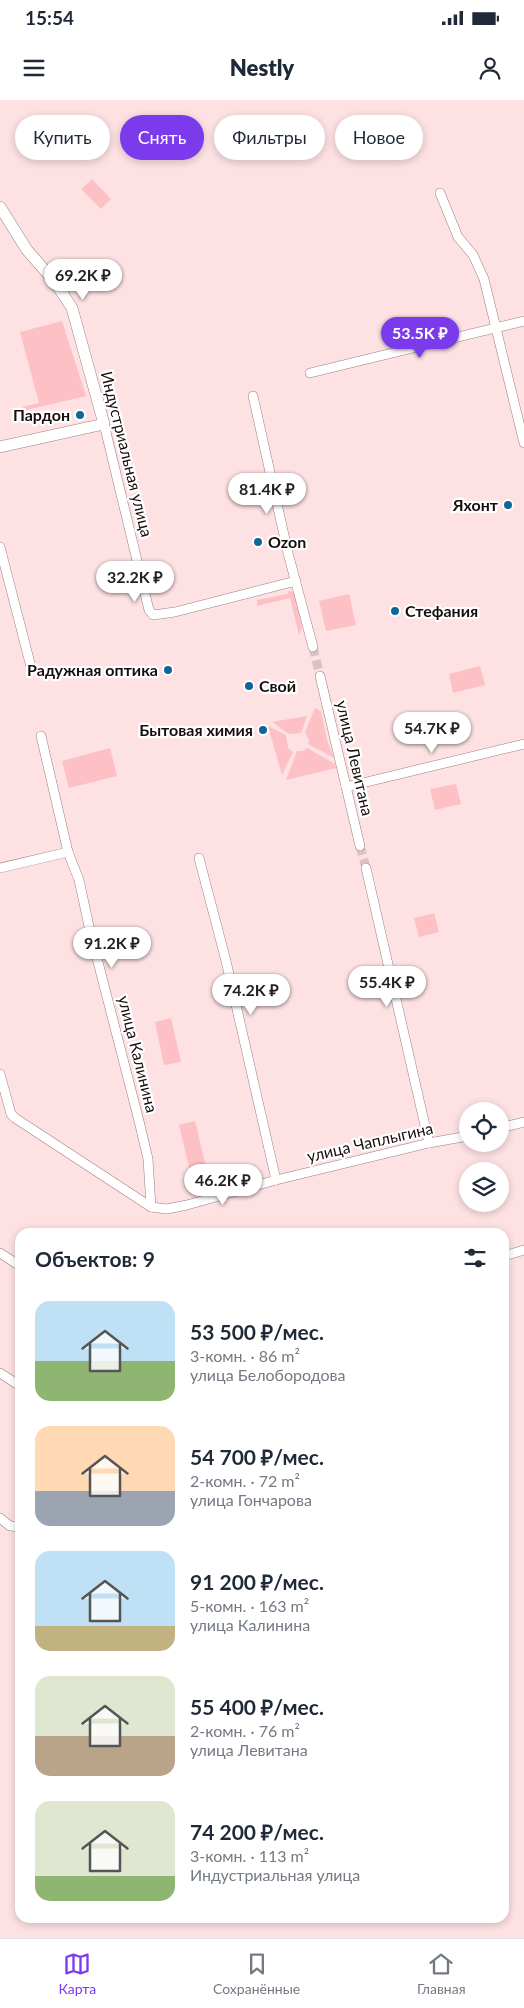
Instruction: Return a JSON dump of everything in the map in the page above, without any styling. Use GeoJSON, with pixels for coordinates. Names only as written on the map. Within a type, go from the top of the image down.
{"type":"FeatureCollection","features":[{"type":"Feature","properties":{"kind":"street"},"geometry":{"type":"LineString","coordinates":[[440,193],[458,236],[472,256],[484,279],[524,443]]}},
{"type":"Feature","properties":{"kind":"street","name":"Индустриальная улица"},"geometry":{"type":"LineString","coordinates":[[0,207],[27,250],[55,282],[72,308],[104,424],[149,610],[153,615],[175,612],[296,581]]}},
{"type":"Feature","properties":{"kind":"street"},"geometry":{"type":"LineString","coordinates":[[310,374],[524,321]]}},
{"type":"Feature","properties":{"kind":"street"},"geometry":{"type":"LineString","coordinates":[[253,396],[313,647]]}},
{"type":"Feature","properties":{"kind":"street"},"geometry":{"type":"LineString","coordinates":[[0,447],[104,424]]}},
{"type":"Feature","properties":{"kind":"street"},"geometry":{"type":"LineString","coordinates":[[0,547],[31,667]]}},
{"type":"Feature","properties":{"kind":"street","name":"улица Левитана"},"geometry":{"type":"LineString","coordinates":[[320,676],[360,846]]}},
{"type":"Feature","properties":{"kind":"street","name":"улица Калинина"},"geometry":{"type":"LineString","coordinates":[[41,736],[68,852],[79,880],[90,931],[140,1121],[148,1159],[151,1207]]}},
{"type":"Feature","properties":{"kind":"street"},"geometry":{"type":"LineString","coordinates":[[346,786],[524,744]]}},
{"type":"Feature","properties":{"kind":"street"},"geometry":{"type":"LineString","coordinates":[[0,868],[68,852]]}},
{"type":"Feature","properties":{"kind":"street"},"geometry":{"type":"LineString","coordinates":[[199,858],[226,961],[276,1180]]}},
{"type":"Feature","properties":{"kind":"street"},"geometry":{"type":"LineString","coordinates":[[366,868],[396,992],[429,1143]]}},
{"type":"Feature","properties":{"kind":"street"},"geometry":{"type":"LineString","coordinates":[[0,1074],[11,1114],[15,1118],[151,1207]]}},
{"type":"Feature","properties":{"kind":"street"},"geometry":{"type":"LineString","coordinates":[[509,1126],[524,1122]]}},
{"type":"Feature","properties":{"kind":"street","name":"улица Чаплыгина"},"geometry":{"type":"LineString","coordinates":[[151,1207],[167,1209],[187,1205],[276,1180],[429,1143],[459,1138]]}},
{"type":"Feature","properties":{"kind":"street"},"geometry":{"type":"LineString","coordinates":[[509,1254],[524,1250]]}},
{"type":"Feature","properties":{"kind":"street"},"geometry":{"type":"LineString","coordinates":[[0,1253],[15,1263]]}},
{"type":"Feature","properties":{"kind":"street"},"geometry":{"type":"LineString","coordinates":[[0,1373],[15,1383]]}},
{"type":"Feature","properties":{"kind":"street"},"geometry":{"type":"LineString","coordinates":[[0,1518],[10,1526],[15,1526]]}},
{"type":"Feature","properties":{"kind":"shaded area"},"geometry":{"type":"Polygon","coordinates":[[[92,179],[111,199],[101,209],[81,189],[92,179]]]}},
{"type":"Feature","properties":{"kind":"shaded area"},"geometry":{"type":"Polygon","coordinates":[[[62,321],[86,396],[22,411],[22,407],[39,403],[20,332],[62,321]]]}},
{"type":"Feature","properties":{"kind":"shaded area"},"geometry":{"type":"Polygon","coordinates":[[[289,591],[294,592],[296,597],[302,628],[299,635],[290,598],[257,606],[257,600],[287,594],[289,591]]]}},
{"type":"Feature","properties":{"kind":"shaded area"},"geometry":{"type":"Polygon","coordinates":[[[349,594],[356,625],[326,631],[319,601],[349,594]]]}},
{"type":"Feature","properties":{"kind":"shaded area"},"geometry":{"type":"Polygon","coordinates":[[[480,666],[485,685],[453,693],[449,674],[480,666]]]}},
{"type":"Feature","properties":{"kind":"shaded area"},"geometry":{"type":"Polygon","coordinates":[[[315,708],[321,711],[327,740],[334,758],[308,744],[309,740],[305,732],[315,708]]]}},
{"type":"Feature","properties":{"kind":"shaded area"},"geometry":{"type":"Polygon","coordinates":[[[307,716],[301,733],[289,734],[272,722],[307,716]]]}},
{"type":"Feature","properties":{"kind":"shaded area"},"geometry":{"type":"Polygon","coordinates":[[[268,726],[286,735],[288,748],[293,752],[282,775],[268,726]]]}},
{"type":"Feature","properties":{"kind":"shaded area"},"geometry":{"type":"Polygon","coordinates":[[[110,748],[117,776],[69,788],[62,761],[110,748]]]}},
{"type":"Feature","properties":{"kind":"shaded area"},"geometry":{"type":"Polygon","coordinates":[[[307,748],[335,764],[336,768],[286,780],[297,751],[303,751],[307,748]]]}},
{"type":"Feature","properties":{"kind":"shaded area"},"geometry":{"type":"Polygon","coordinates":[[[456,784],[461,804],[435,810],[430,789],[456,784]]]}},
{"type":"Feature","properties":{"kind":"shaded area"},"geometry":{"type":"Polygon","coordinates":[[[434,913],[439,932],[419,937],[414,918],[434,913]]]}},
{"type":"Feature","properties":{"kind":"shaded area"},"geometry":{"type":"Polygon","coordinates":[[[171,1018],[181,1062],[164,1065],[155,1022],[171,1018]]]}},
{"type":"Feature","properties":{"kind":"shaded area"},"geometry":{"type":"Polygon","coordinates":[[[195,1121],[206,1167],[190,1171],[179,1125],[195,1121]]]}},
{"type":"Feature","properties":{"kind":"tunnel"},"geometry":{"type":"LineString","coordinates":[[313,647],[320,676]]}},
{"type":"Feature","properties":{"kind":"tunnel"},"geometry":{"type":"LineString","coordinates":[[360,846],[366,868]]}},
{"type":"Feature","properties":{"kind":"place","name":"Пардон"},"geometry":{"type":"Point","coordinates":[80,415]}},
{"type":"Feature","properties":{"kind":"place","name":"Яхонт"},"geometry":{"type":"Point","coordinates":[508,505]}},
{"type":"Feature","properties":{"kind":"place","name":"Ozon"},"geometry":{"type":"Point","coordinates":[258,542]}},
{"type":"Feature","properties":{"kind":"place","name":"Стефания"},"geometry":{"type":"Point","coordinates":[395,611]}},
{"type":"Feature","properties":{"kind":"place","name":"Радужная оптика"},"geometry":{"type":"Point","coordinates":[168,670]}},
{"type":"Feature","properties":{"kind":"place","name":"Свой"},"geometry":{"type":"Point","coordinates":[249,686]}},
{"type":"Feature","properties":{"kind":"place","name":"Бытовая химия"},"geometry":{"type":"Point","coordinates":[263,730]}}]}
